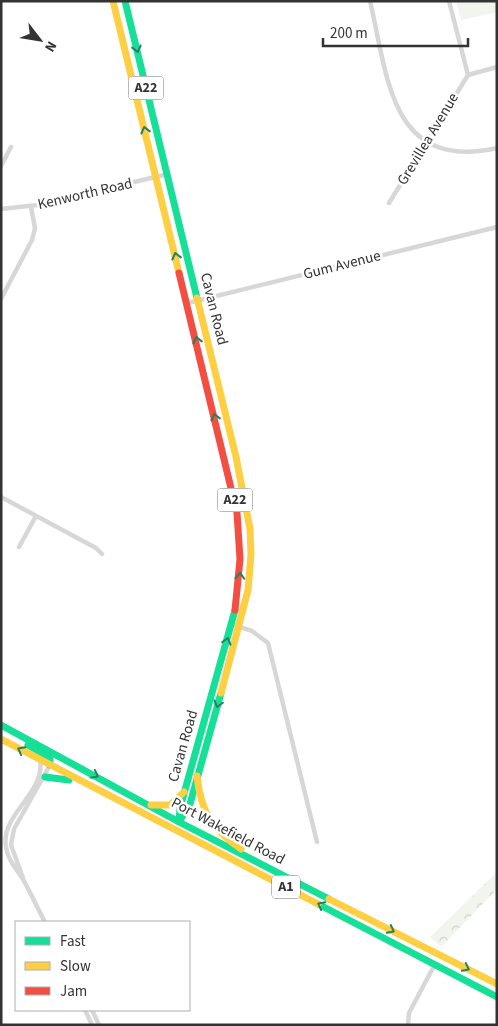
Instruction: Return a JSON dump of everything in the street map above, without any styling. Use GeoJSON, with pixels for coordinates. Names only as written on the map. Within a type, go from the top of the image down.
{"type":"FeatureCollection","features":[{"type":"Feature","properties":{"kind":"main road","name":"Cavan Road"},"geometry":{"type":"LineString","coordinates":[[113,1],[226,460],[237,509],[241,540],[239,589],[184,792],[179,822]]}},
{"type":"Feature","properties":{"kind":"main road","name":"Cavan Road"},"geometry":{"type":"LineString","coordinates":[[125,1],[236,457],[248,513],[252,554],[248,590],[240,626],[186,812],[179,822]]}},
{"type":"Feature","properties":{"kind":"main road"},"geometry":{"type":"LineString","coordinates":[[206,377],[220,388]]}},
{"type":"Feature","properties":{"kind":"main road"},"geometry":{"type":"LineString","coordinates":[[226,460],[236,457]]}},
{"type":"Feature","properties":{"kind":"main road","name":"Port Wakefield Road"},"geometry":{"type":"LineString","coordinates":[[1,725],[179,822],[497,984]]}},
{"type":"Feature","properties":{"kind":"main road"},"geometry":{"type":"LineString","coordinates":[[20,735],[25,742],[50,758],[50,765]]}},
{"type":"Feature","properties":{"kind":"main road","name":"Port Wakefield Road"},"geometry":{"type":"LineString","coordinates":[[1,740],[497,997]]}},
{"type":"Feature","properties":{"kind":"main road"},"geometry":{"type":"LineString","coordinates":[[197,776],[201,803],[212,826],[226,839],[277,872]]}},
{"type":"Feature","properties":{"kind":"main road"},"geometry":{"type":"LineString","coordinates":[[45,777],[62,777],[83,784]]}},
{"type":"Feature","properties":{"kind":"main road"},"geometry":{"type":"LineString","coordinates":[[149,805],[170,805],[184,792]]}},
{"type":"Feature","properties":{"kind":"main road"},"geometry":{"type":"LineString","coordinates":[[128,807],[179,822],[208,846]]}},
{"type":"Feature","properties":{"kind":"main road"},"geometry":{"type":"LineString","coordinates":[[347,908],[364,924],[364,928]]}},
{"type":"Feature","properties":{"kind":"street"},"geometry":{"type":"LineString","coordinates":[[370,1],[397,109],[403,120],[426,142],[454,152],[479,152],[497,148]]}},
{"type":"Feature","properties":{"kind":"street"},"geometry":{"type":"LineString","coordinates":[[449,1],[468,74],[497,67]]}},
{"type":"Feature","properties":{"kind":"street","name":"Grevillea Avenue"},"geometry":{"type":"LineString","coordinates":[[389,203],[468,74]]}},
{"type":"Feature","properties":{"kind":"street"},"geometry":{"type":"LineString","coordinates":[[1,166],[11,147]]}},
{"type":"Feature","properties":{"kind":"street","name":"Kenworth Road"},"geometry":{"type":"LineString","coordinates":[[1,209],[31,207],[168,174]]}},
{"type":"Feature","properties":{"kind":"street"},"geometry":{"type":"LineString","coordinates":[[1,299],[32,240],[35,228],[31,207]]}},
{"type":"Feature","properties":{"kind":"street","name":"Gum Avenue"},"geometry":{"type":"LineString","coordinates":[[188,303],[497,227]]}},
{"type":"Feature","properties":{"kind":"street"},"geometry":{"type":"LineString","coordinates":[[1,497],[96,548],[102,554]]}},
{"type":"Feature","properties":{"kind":"street"},"geometry":{"type":"LineString","coordinates":[[19,548],[36,516]]}},
{"type":"Feature","properties":{"kind":"street"},"geometry":{"type":"LineString","coordinates":[[231,624],[259,635],[269,646],[316,842]]}},
{"type":"Feature","properties":{"kind":"street"},"geometry":{"type":"LineString","coordinates":[[40,760],[40,776],[10,826],[6,846],[11,863],[23,879],[44,921]]}},
{"type":"Feature","properties":{"kind":"street"},"geometry":{"type":"LineString","coordinates":[[23,879],[22,871],[11,845],[12,834],[50,765]]}},
{"type":"Feature","properties":{"kind":"street"},"geometry":{"type":"LineString","coordinates":[[408,1025],[409,1014],[435,964]]}},
{"type":"Feature","properties":{"kind":"street"},"geometry":{"type":"LineString","coordinates":[[85,1011],[92,1025]]}},
{"type":"Feature","properties":{"kind":"street"},"geometry":{"type":"LineString","coordinates":[[92,1011],[99,1025]]}},
{"type":"Feature","properties":{"kind":"green space"},"geometry":{"type":"Polygon","coordinates":[[[456,1],[497,1],[497,12],[461,20],[456,1]]]}},
{"type":"Feature","properties":{"kind":"green space"},"geometry":{"type":"Polygon","coordinates":[[[497,872],[497,889],[441,947],[430,937],[497,872]]]}},
{"type":"Feature","properties":{"kind":"traffic: fast"},"geometry":{"type":"LineString","coordinates":[[125,1],[197,298]]}},
{"type":"Feature","properties":{"kind":"traffic: fast"},"geometry":{"type":"LineString","coordinates":[[179,822],[180,808],[235,610]]}},
{"type":"Feature","properties":{"kind":"traffic: fast"},"geometry":{"type":"LineString","coordinates":[[179,822],[190,804],[221,693]]}},
{"type":"Feature","properties":{"kind":"traffic: fast"},"geometry":{"type":"LineString","coordinates":[[1,725],[179,822],[329,899]]}},
{"type":"Feature","properties":{"kind":"traffic: fast"},"geometry":{"type":"LineString","coordinates":[[28,745],[50,758],[50,765]]}},
{"type":"Feature","properties":{"kind":"traffic: fast"},"geometry":{"type":"LineString","coordinates":[[45,777],[69,780]]}},
{"type":"Feature","properties":{"kind":"traffic: fast"},"geometry":{"type":"LineString","coordinates":[[318,904],[497,997]]}},
{"type":"Feature","properties":{"kind":"traffic: slow"},"geometry":{"type":"LineString","coordinates":[[113,1],[179,273]]}},
{"type":"Feature","properties":{"kind":"traffic: slow"},"geometry":{"type":"LineString","coordinates":[[197,298],[236,457],[250,529],[251,554],[248,590],[221,693]]}},
{"type":"Feature","properties":{"kind":"traffic: slow"},"geometry":{"type":"LineString","coordinates":[[1,739],[318,904]]}},
{"type":"Feature","properties":{"kind":"traffic: slow"},"geometry":{"type":"LineString","coordinates":[[197,776],[201,800],[209,818],[222,834],[241,849]]}},
{"type":"Feature","properties":{"kind":"traffic: slow"},"geometry":{"type":"LineString","coordinates":[[151,805],[170,805],[184,792]]}},
{"type":"Feature","properties":{"kind":"traffic: slow"},"geometry":{"type":"LineString","coordinates":[[329,899],[497,984]]}},
{"type":"Feature","properties":{"kind":"traffic: jam"},"geometry":{"type":"LineString","coordinates":[[179,273],[237,513],[240,559],[235,610]]}}]}
